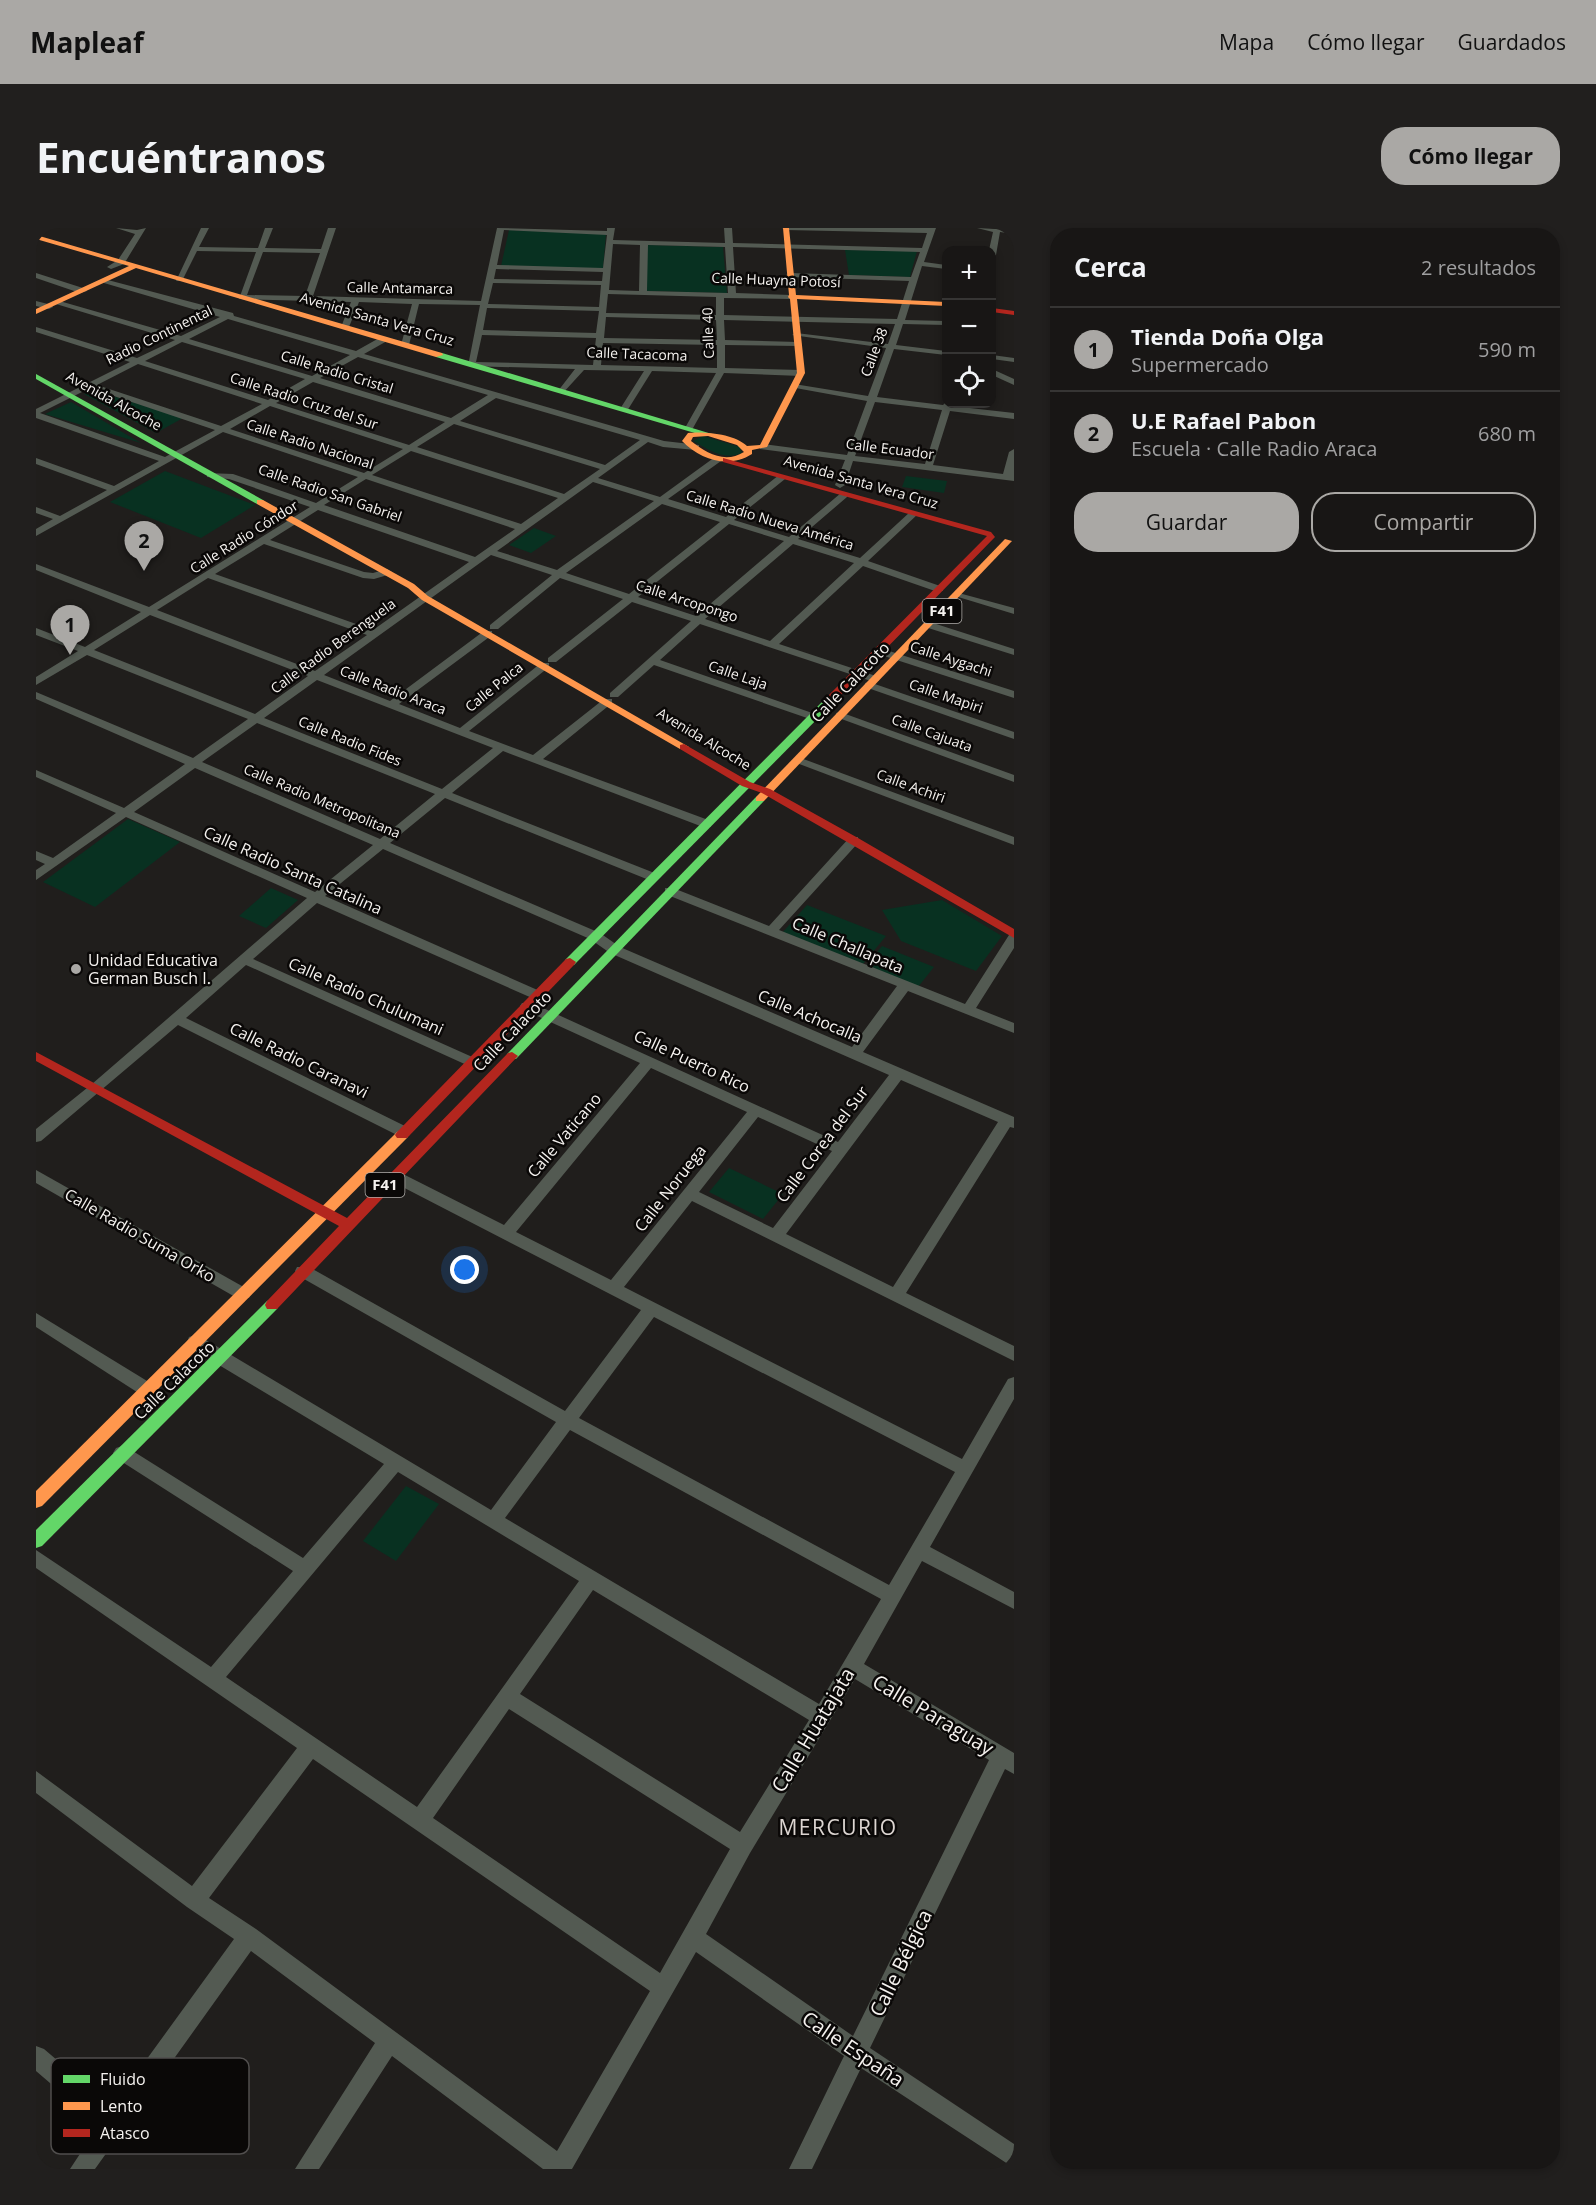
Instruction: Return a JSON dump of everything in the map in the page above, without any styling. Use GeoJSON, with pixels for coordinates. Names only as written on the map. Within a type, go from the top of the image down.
{"type":"FeatureCollection","features":[{"type":"Feature","properties":{"kind":"street"},"geometry":{"type":"LineString","coordinates":[[45,306],[83,291],[120,270],[141,231],[120,228]]}},
{"type":"Feature","properties":{"kind":"street"},"geometry":{"type":"LineString","coordinates":[[179,279],[205,228]]}},
{"type":"Feature","properties":{"kind":"street"},"geometry":{"type":"LineString","coordinates":[[242,297],[269,228]]}},
{"type":"Feature","properties":{"kind":"street"},"geometry":{"type":"LineString","coordinates":[[308,299],[332,228]]}},
{"type":"Feature","properties":{"kind":"street"},"geometry":{"type":"LineString","coordinates":[[471,364],[501,228],[611,230],[597,366]]}},
{"type":"Feature","properties":{"kind":"street","name":"Calle 40"},"geometry":{"type":"LineString","coordinates":[[729,228],[732,295]]}},
{"type":"Feature","properties":{"kind":"street"},"geometry":{"type":"LineString","coordinates":[[391,705],[491,630],[559,574],[659,501],[722,460],[743,458],[757,449],[795,387],[801,373],[791,297],[786,228],[931,230]]}},
{"type":"Feature","properties":{"kind":"street"},"geometry":{"type":"LineString","coordinates":[[981,228],[1014,232]]}},
{"type":"Feature","properties":{"kind":"street"},"geometry":{"type":"LineString","coordinates":[[994,246],[997,229]]}},
{"type":"Feature","properties":{"kind":"street","name":"Calle 38"},"geometry":{"type":"LineString","coordinates":[[842,490],[848,458],[900,322],[905,301],[916,279],[931,230]]}},
{"type":"Feature","properties":{"kind":"street","name":"Avenida Santa Vera Cruz"},"geometry":{"type":"LineString","coordinates":[[36,237],[120,270],[179,279],[345,327],[379,341],[405,345],[740,443],[757,449],[781,472]]}},
{"type":"Feature","properties":{"kind":"street"},"geometry":{"type":"LineString","coordinates":[[610,242],[925,250]]}},
{"type":"Feature","properties":{"kind":"street"},"geometry":{"type":"LineString","coordinates":[[643,293],[644,243]]}},
{"type":"Feature","properties":{"kind":"street","name":"Avenida Santa Vera Cruz"},"geometry":{"type":"LineString","coordinates":[[36,245],[379,341],[645,425],[722,460],[781,472],[993,530]]}},
{"type":"Feature","properties":{"kind":"street"},"geometry":{"type":"LineString","coordinates":[[842,248],[843,258]]}},
{"type":"Feature","properties":{"kind":"street"},"geometry":{"type":"LineString","coordinates":[[195,249],[323,251]]}},
{"type":"Feature","properties":{"kind":"street"},"geometry":{"type":"LineString","coordinates":[[921,264],[942,267]]}},
{"type":"Feature","properties":{"kind":"street"},"geometry":{"type":"LineString","coordinates":[[493,267],[607,270]]}},
{"type":"Feature","properties":{"kind":"street"},"geometry":{"type":"LineString","coordinates":[[844,267],[846,277]]}},
{"type":"Feature","properties":{"kind":"street"},"geometry":{"type":"LineString","coordinates":[[120,270],[230,315],[647,439],[678,447],[692,446]]}},
{"type":"Feature","properties":{"kind":"street"},"geometry":{"type":"LineString","coordinates":[[36,276],[83,291]]}},
{"type":"Feature","properties":{"kind":"street"},"geometry":{"type":"LineString","coordinates":[[790,276],[916,279]]}},
{"type":"Feature","properties":{"kind":"street","name":"Calle Huayna Potosí"},"geometry":{"type":"LineString","coordinates":[[490,280],[643,293],[942,304]]}},
{"type":"Feature","properties":{"kind":"street","name":"Calle 40"},"geometry":{"type":"LineString","coordinates":[[720,295],[721,370]]}},
{"type":"Feature","properties":{"kind":"street","name":"Calle Antamarca"},"geometry":{"type":"LineString","coordinates":[[242,297],[485,305],[720,318],[942,324]]}},
{"type":"Feature","properties":{"kind":"street"},"geometry":{"type":"LineString","coordinates":[[345,327],[356,300]]}},
{"type":"Feature","properties":{"kind":"street"},"geometry":{"type":"LineString","coordinates":[[405,345],[416,302]]}},
{"type":"Feature","properties":{"kind":"street","name":"Calle Radio Cristal"},"geometry":{"type":"LineString","coordinates":[[45,306],[181,339],[607,468]]}},
{"type":"Feature","properties":{"kind":"street"},"geometry":{"type":"LineString","coordinates":[[996,310],[1014,312]]}},
{"type":"Feature","properties":{"kind":"street","name":"Radio Continental"},"geometry":{"type":"LineString","coordinates":[[36,413],[230,315]]}},
{"type":"Feature","properties":{"kind":"street","name":"Calle Radio Cruz del Sur"},"geometry":{"type":"LineString","coordinates":[[36,329],[564,497]]}},
{"type":"Feature","properties":{"kind":"street"},"geometry":{"type":"LineString","coordinates":[[478,332],[722,343],[797,340],[891,345],[942,352]]}},
{"type":"Feature","properties":{"kind":"street"},"geometry":{"type":"LineString","coordinates":[[36,533],[379,341]]}},
{"type":"Feature","properties":{"kind":"street"},"geometry":{"type":"LineString","coordinates":[[996,358],[1014,360]]}},
{"type":"Feature","properties":{"kind":"street","name":"Calle Tacacoma"},"geometry":{"type":"LineString","coordinates":[[471,364],[801,373]]}},
{"type":"Feature","properties":{"kind":"street"},"geometry":{"type":"LineString","coordinates":[[562,391],[582,366]]}},
{"type":"Feature","properties":{"kind":"street"},"geometry":{"type":"LineString","coordinates":[[624,409],[650,368]]}},
{"type":"Feature","properties":{"kind":"street"},"geometry":{"type":"LineString","coordinates":[[688,428],[721,370]]}},
{"type":"Feature","properties":{"kind":"street"},"geometry":{"type":"LineString","coordinates":[[996,374],[1014,382]]}},
{"type":"Feature","properties":{"kind":"street","name":"Avenida Alcoche"},"geometry":{"type":"LineString","coordinates":[[36,376],[170,457]]}},
{"type":"Feature","properties":{"kind":"street","name":"Calle Radio Nacional"},"geometry":{"type":"LineString","coordinates":[[88,385],[523,528]]}},
{"type":"Feature","properties":{"kind":"street"},"geometry":{"type":"LineString","coordinates":[[795,387],[871,399],[942,405]]}},
{"type":"Feature","properties":{"kind":"street","name":"Calle Radio Cóndor"},"geometry":{"type":"LineString","coordinates":[[36,682],[262,540],[297,521],[496,394]]}},
{"type":"Feature","properties":{"kind":"street"},"geometry":{"type":"LineString","coordinates":[[928,468],[947,408]]}},
{"type":"Feature","properties":{"kind":"street"},"geometry":{"type":"LineString","coordinates":[[961,408],[1014,416]]}},
{"type":"Feature","properties":{"kind":"street","name":"Calle Radio San Gabriel"},"geometry":{"type":"LineString","coordinates":[[36,413],[170,457],[210,475],[230,476],[476,561]]}},
{"type":"Feature","properties":{"kind":"street"},"geometry":{"type":"LineString","coordinates":[[692,446],[687,439],[691,435],[708,434]]}},
{"type":"Feature","properties":{"kind":"street","name":"Calle Radio Berenguela"},"geometry":{"type":"LineString","coordinates":[[36,876],[196,764],[314,675],[375,634],[647,439]]}},
{"type":"Feature","properties":{"kind":"street"},"geometry":{"type":"LineString","coordinates":[[757,449],[781,472]]}},
{"type":"Feature","properties":{"kind":"street","name":"Calle Ecuador"},"geometry":{"type":"LineString","coordinates":[[757,449],[1011,478]]}},
{"type":"Feature","properties":{"kind":"street"},"geometry":{"type":"LineString","coordinates":[[1011,478],[1014,452]]}},
{"type":"Feature","properties":{"kind":"street"},"geometry":{"type":"LineString","coordinates":[[36,461],[114,489]]}},
{"type":"Feature","properties":{"kind":"street","name":"Calle Palca"},"geometry":{"type":"LineString","coordinates":[[461,732],[725,520],[781,472]]}},
{"type":"Feature","properties":{"kind":"street","name":"Avenida Alcoche"},"geometry":{"type":"LineString","coordinates":[[210,475],[297,521],[611,698],[749,781],[770,787],[1014,922]]}},
{"type":"Feature","properties":{"kind":"street","name":"Calle Radio Nueva América"},"geometry":{"type":"LineString","coordinates":[[592,479],[861,562],[939,589]]}},
{"type":"Feature","properties":{"kind":"street"},"geometry":{"type":"LineString","coordinates":[[535,759],[611,698],[791,540],[842,490]]}},
{"type":"Feature","properties":{"kind":"street","name":"Avenida Santa Vera Cruz"},"geometry":{"type":"LineString","coordinates":[[842,490],[913,514],[993,530]]}},
{"type":"Feature","properties":{"kind":"street"},"geometry":{"type":"LineString","coordinates":[[36,510],[61,519]]}},
{"type":"Feature","properties":{"kind":"street"},"geometry":{"type":"LineString","coordinates":[[772,645],[913,514]]}},
{"type":"Feature","properties":{"kind":"street"},"geometry":{"type":"LineString","coordinates":[[993,530],[1011,541]]}},
{"type":"Feature","properties":{"kind":"street","name":"Calle Calacoto"},"geometry":{"type":"LineString","coordinates":[[39,1493],[326,1212],[653,877],[879,651],[993,530]]}},
{"type":"Feature","properties":{"kind":"street"},"geometry":{"type":"LineString","coordinates":[[262,540],[363,575],[374,576],[387,572]]}},
{"type":"Feature","properties":{"kind":"street","name":"Calle Calacoto"},"geometry":{"type":"LineString","coordinates":[[36,1541],[122,1453],[222,1357],[347,1224],[1011,541]]}},
{"type":"Feature","properties":{"kind":"street","name":"Calle Arcopongo"},"geometry":{"type":"LineString","coordinates":[[489,551],[857,673],[872,682]]}},
{"type":"Feature","properties":{"kind":"street","name":"Calle Radio Araca"},"geometry":{"type":"LineString","coordinates":[[36,567],[461,732],[707,824]]}},
{"type":"Feature","properties":{"kind":"street"},"geometry":{"type":"LineString","coordinates":[[208,574],[375,634]]}},
{"type":"Feature","properties":{"kind":"street"},"geometry":{"type":"LineString","coordinates":[[959,594],[1014,611]]}},
{"type":"Feature","properties":{"kind":"street"},"geometry":{"type":"LineString","coordinates":[[929,625],[1014,652]]}},
{"type":"Feature","properties":{"kind":"street","name":"Calle Radio Fides"},"geometry":{"type":"LineString","coordinates":[[36,631],[653,877]]}},
{"type":"Feature","properties":{"kind":"street","name":"Calle Aygachi"},"geometry":{"type":"LineString","coordinates":[[879,651],[1014,695]]}},
{"type":"Feature","properties":{"kind":"street","name":"Calle Laja"},"geometry":{"type":"LineString","coordinates":[[653,661],[814,717]]}},
{"type":"Feature","properties":{"kind":"street","name":"Calle Mapiri"},"geometry":{"type":"LineString","coordinates":[[872,682],[1014,736]]}},
{"type":"Feature","properties":{"kind":"street","name":"Calle Radio Metropolitana"},"geometry":{"type":"LineString","coordinates":[[36,695],[384,843],[595,936]]}},
{"type":"Feature","properties":{"kind":"street","name":"Calle Cajuata"},"geometry":{"type":"LineString","coordinates":[[840,715],[1014,779]]}},
{"type":"Feature","properties":{"kind":"street"},"geometry":{"type":"LineString","coordinates":[[36,1137],[97,1088],[315,898],[501,747]]}},
{"type":"Feature","properties":{"kind":"street","name":"Calle Achiri"},"geometry":{"type":"LineString","coordinates":[[798,760],[1014,841]]}},
{"type":"Feature","properties":{"kind":"street","name":"Calle Radio Santa Catalina"},"geometry":{"type":"LineString","coordinates":[[36,773],[537,995]]}},
{"type":"Feature","properties":{"kind":"street","name":"Avenida Alcoche"},"geometry":{"type":"LineString","coordinates":[[770,787],[854,840],[1014,934]]}},
{"type":"Feature","properties":{"kind":"street"},"geometry":{"type":"LineString","coordinates":[[771,931],[854,840]]}},
{"type":"Feature","properties":{"kind":"street"},"geometry":{"type":"LineString","coordinates":[[36,855],[53,863]]}},
{"type":"Feature","properties":{"kind":"street","name":"Calle Challapata"},"geometry":{"type":"LineString","coordinates":[[669,891],[1014,1029]]}},
{"type":"Feature","properties":{"kind":"street","name":"Calle Achocalla"},"geometry":{"type":"LineString","coordinates":[[595,936],[615,950],[1011,1121]]}},
{"type":"Feature","properties":{"kind":"street"},"geometry":{"type":"LineString","coordinates":[[968,1010],[1014,938]]}},
{"type":"Feature","properties":{"kind":"street","name":"Calle Radio Chulumani"},"geometry":{"type":"LineString","coordinates":[[245,960],[474,1062]]}},
{"type":"Feature","properties":{"kind":"street"},"geometry":{"type":"LineString","coordinates":[[854,1053],[904,986]]}},
{"type":"Feature","properties":{"kind":"street","name":"Calle Puerto Rico"},"geometry":{"type":"LineString","coordinates":[[527,1006],[841,1149]]}},
{"type":"Feature","properties":{"kind":"street","name":"Calle Radio Caranavi"},"geometry":{"type":"LineString","coordinates":[[177,1019],[404,1132]]}},
{"type":"Feature","properties":{"kind":"street"},"geometry":{"type":"LineString","coordinates":[[36,1056],[347,1224]]}},
{"type":"Feature","properties":{"kind":"street","name":"Calle Vaticano"},"geometry":{"type":"LineString","coordinates":[[506,1233],[649,1061]]}},
{"type":"Feature","properties":{"kind":"street","name":"Calle Corea del Sur"},"geometry":{"type":"LineString","coordinates":[[775,1237],[898,1073]]}},
{"type":"Feature","properties":{"kind":"street","name":"Calle Noruega"},"geometry":{"type":"LineString","coordinates":[[613,1290],[756,1110]]}},
{"type":"Feature","properties":{"kind":"street"},"geometry":{"type":"LineString","coordinates":[[896,1296],[1011,1121]]}},
{"type":"Feature","properties":{"kind":"street","name":"Calle Radio Suma Orko"},"geometry":{"type":"LineString","coordinates":[[36,1176],[243,1294]]}},
{"type":"Feature","properties":{"kind":"street"},"geometry":{"type":"LineString","coordinates":[[394,1176],[965,1469]]}},
{"type":"Feature","properties":{"kind":"street"},"geometry":{"type":"LineString","coordinates":[[688,1193],[1014,1354]]}},
{"type":"Feature","properties":{"kind":"street"},"geometry":{"type":"LineString","coordinates":[[303,1271],[567,1420],[892,1596]]}},
{"type":"Feature","properties":{"kind":"street"},"geometry":{"type":"LineString","coordinates":[[493,1520],[651,1309]]}},
{"type":"Feature","properties":{"kind":"street"},"geometry":{"type":"LineString","coordinates":[[36,1319],[146,1389]]}},
{"type":"Feature","properties":{"kind":"street"},"geometry":{"type":"LineString","coordinates":[[195,1342],[822,1717]]}},
{"type":"Feature","properties":{"kind":"street","name":"Calle Huatajata"},"geometry":{"type":"LineString","coordinates":[[559,2168],[693,1937],[742,1846],[852,1667],[1014,1384]]}},
{"type":"Feature","properties":{"kind":"street"},"geometry":{"type":"LineString","coordinates":[[122,1453],[305,1569]]}},
{"type":"Feature","properties":{"kind":"street"},"geometry":{"type":"LineString","coordinates":[[213,1678],[397,1461]]}},
{"type":"Feature","properties":{"kind":"street"},"geometry":{"type":"LineString","coordinates":[[919,1550],[1014,1601]]}},
{"type":"Feature","properties":{"kind":"street"},"geometry":{"type":"LineString","coordinates":[[36,1558],[664,1988]]}},
{"type":"Feature","properties":{"kind":"street"},"geometry":{"type":"LineString","coordinates":[[420,1819],[590,1580]]}},
{"type":"Feature","properties":{"kind":"street","name":"Calle Paraguay"},"geometry":{"type":"LineString","coordinates":[[852,1667],[1008,1760]]}},
{"type":"Feature","properties":{"kind":"street"},"geometry":{"type":"LineString","coordinates":[[507,1697],[742,1846]]}},
{"type":"Feature","properties":{"kind":"street"},"geometry":{"type":"LineString","coordinates":[[194,1900],[310,1747]]}},
{"type":"Feature","properties":{"kind":"street","name":"Calle Bélgica"},"geometry":{"type":"LineString","coordinates":[[800,2169],[857,2052],[1008,1760]]}},
{"type":"Feature","properties":{"kind":"street"},"geometry":{"type":"LineString","coordinates":[[36,1780],[194,1900],[249,1936],[559,2168]]}},
{"type":"Feature","properties":{"kind":"street"},"geometry":{"type":"LineString","coordinates":[[161,2058],[249,1936]]}},
{"type":"Feature","properties":{"kind":"street","name":"Calle España"},"geometry":{"type":"LineString","coordinates":[[693,1937],[857,2052],[1014,2157]]}},
{"type":"Feature","properties":{"kind":"street"},"geometry":{"type":"LineString","coordinates":[[306,2169],[389,2041]]}},
{"type":"Feature","properties":{"kind":"street"},"geometry":{"type":"LineString","coordinates":[[36,2057],[51,2070]]}},
{"type":"Feature","properties":{"kind":"street"},"geometry":{"type":"LineString","coordinates":[[81,2169],[92,2154]]}},
{"type":"Feature","properties":{"kind":"green space"},"geometry":{"type":"Polygon","coordinates":[[[509,230],[606,234],[603,269],[501,266],[509,230]]]}},
{"type":"Feature","properties":{"kind":"green space"},"geometry":{"type":"Polygon","coordinates":[[[647,245],[723,247],[727,293],[647,291],[647,245]]]}},
{"type":"Feature","properties":{"kind":"green space"},"geometry":{"type":"Polygon","coordinates":[[[845,250],[917,251],[910,277],[849,275],[845,250]]]}},
{"type":"Feature","properties":{"kind":"green space"},"geometry":{"type":"Polygon","coordinates":[[[94,390],[183,418],[156,433],[84,394],[94,390]]]}},
{"type":"Feature","properties":{"kind":"green space"},"geometry":{"type":"Polygon","coordinates":[[[71,402],[141,443],[45,414],[71,402]]]}},
{"type":"Feature","properties":{"kind":"green space"},"geometry":{"type":"Polygon","coordinates":[[[703,436],[740,447],[742,453],[723,455],[693,441],[703,436]]]}},
{"type":"Feature","properties":{"kind":"green space"},"geometry":{"type":"Polygon","coordinates":[[[165,471],[255,505],[201,538],[110,502],[165,471]]]}},
{"type":"Feature","properties":{"kind":"green space"},"geometry":{"type":"Polygon","coordinates":[[[906,476],[947,481],[944,493],[902,487],[906,476]]]}},
{"type":"Feature","properties":{"kind":"green space"},"geometry":{"type":"Polygon","coordinates":[[[534,528],[556,536],[531,553],[509,545],[534,528]]]}},
{"type":"Feature","properties":{"kind":"green space"},"geometry":{"type":"Polygon","coordinates":[[[128,819],[180,842],[95,907],[43,882],[128,819]]]}},
{"type":"Feature","properties":{"kind":"green space"},"geometry":{"type":"Polygon","coordinates":[[[271,888],[298,900],[266,928],[239,916],[271,888]]]}},
{"type":"Feature","properties":{"kind":"green space"},"geometry":{"type":"Polygon","coordinates":[[[942,900],[1002,936],[976,971],[901,941],[882,910],[942,900]]]}},
{"type":"Feature","properties":{"kind":"green space"},"geometry":{"type":"Polygon","coordinates":[[[807,905],[886,936],[863,964],[783,932],[807,905]]]}},
{"type":"Feature","properties":{"kind":"green space"},"geometry":{"type":"Polygon","coordinates":[[[882,946],[934,967],[918,987],[866,966],[882,946]]]}},
{"type":"Feature","properties":{"kind":"green space"},"geometry":{"type":"Polygon","coordinates":[[[729,1168],[783,1194],[763,1219],[709,1192],[729,1168]]]}},
{"type":"Feature","properties":{"kind":"green space"},"geometry":{"type":"Polygon","coordinates":[[[406,1486],[439,1504],[396,1561],[363,1541],[406,1486]]]}},
{"type":"Feature","properties":{"kind":"traffic: fast"},"geometry":{"type":"LineString","coordinates":[[439,355],[708,434]]}},
{"type":"Feature","properties":{"kind":"traffic: fast"},"geometry":{"type":"LineString","coordinates":[[36,376],[260,502]]}},
{"type":"Feature","properties":{"kind":"traffic: fast"},"geometry":{"type":"LineString","coordinates":[[570,962],[829,701]]}},
{"type":"Feature","properties":{"kind":"traffic: fast"},"geometry":{"type":"LineString","coordinates":[[512,1056],[760,799]]}},
{"type":"Feature","properties":{"kind":"traffic: fast"},"geometry":{"type":"LineString","coordinates":[[36,1541],[272,1305]]}},
{"type":"Feature","properties":{"kind":"traffic: slow"},"geometry":{"type":"LineString","coordinates":[[747,448],[763,447],[801,373],[786,228]]}},
{"type":"Feature","properties":{"kind":"traffic: slow"},"geometry":{"type":"LineString","coordinates":[[36,237],[439,355]]}},
{"type":"Feature","properties":{"kind":"traffic: slow"},"geometry":{"type":"LineString","coordinates":[[36,312],[136,266]]}},
{"type":"Feature","properties":{"kind":"traffic: slow"},"geometry":{"type":"LineString","coordinates":[[791,297],[942,304]]}},
{"type":"Feature","properties":{"kind":"traffic: slow"},"geometry":{"type":"LineString","coordinates":[[708,434],[740,443],[749,452],[733,460],[716,459],[686,441],[691,435],[708,434]]}},
{"type":"Feature","properties":{"kind":"traffic: slow"},"geometry":{"type":"LineString","coordinates":[[260,502],[411,586],[425,598],[684,747]]}},
{"type":"Feature","properties":{"kind":"traffic: slow"},"geometry":{"type":"LineString","coordinates":[[760,799],[1008,541]]}},
{"type":"Feature","properties":{"kind":"traffic: slow"},"geometry":{"type":"LineString","coordinates":[[36,1501],[402,1135]]}},
{"type":"Feature","properties":{"kind":"traffic: jam"},"geometry":{"type":"LineString","coordinates":[[996,311],[1014,313]]}},
{"type":"Feature","properties":{"kind":"traffic: jam"},"geometry":{"type":"LineString","coordinates":[[726,460],[988,534]]}},
{"type":"Feature","properties":{"kind":"traffic: jam"},"geometry":{"type":"LineString","coordinates":[[829,701],[991,537]]}},
{"type":"Feature","properties":{"kind":"traffic: jam"},"geometry":{"type":"LineString","coordinates":[[684,747],[746,784],[766,791],[854,840],[1014,934]]}},
{"type":"Feature","properties":{"kind":"traffic: jam"},"geometry":{"type":"LineString","coordinates":[[402,1135],[570,962]]}},
{"type":"Feature","properties":{"kind":"traffic: jam"},"geometry":{"type":"LineString","coordinates":[[36,1056],[347,1224]]}},
{"type":"Feature","properties":{"kind":"traffic: jam"},"geometry":{"type":"LineString","coordinates":[[272,1305],[512,1056]]}},
{"type":"Feature","properties":{"kind":"place","name":"U.E Rafael Pabon"},"geometry":{"type":"Point","coordinates":[144,571]}},
{"type":"Feature","properties":{"kind":"place","name":"Tienda Doña Olga"},"geometry":{"type":"Point","coordinates":[70,655]}},
{"type":"Feature","properties":{"kind":"place","name":"Unidad Educativa German Busch I."},"geometry":{"type":"Point","coordinates":[76,969]}},
{"type":"Feature","properties":{"kind":"district","name":"MERCURIO"},"geometry":{"type":"Point","coordinates":[838,1828]}}]}
